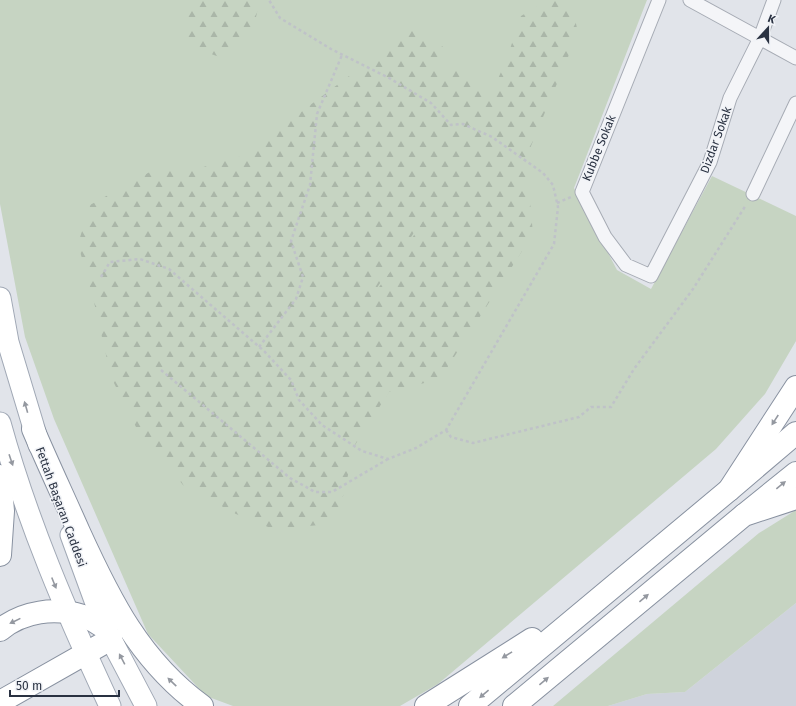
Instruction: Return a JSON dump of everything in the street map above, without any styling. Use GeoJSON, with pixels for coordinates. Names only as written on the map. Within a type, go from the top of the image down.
{"type":"FeatureCollection","features":[{"type":"Feature","properties":{"kind":"highway"},"geometry":{"type":"LineString","coordinates":[[426,706],[541,634],[729,490],[796,388]]}},
{"type":"Feature","properties":{"kind":"highway"},"geometry":{"type":"LineString","coordinates":[[33,429],[94,565],[131,634],[172,682],[202,706]]}},
{"type":"Feature","properties":{"kind":"highway"},"geometry":{"type":"LineString","coordinates":[[470,706],[796,433]]}},
{"type":"Feature","properties":{"kind":"highway"},"geometry":{"type":"LineString","coordinates":[[514,706],[796,473]]}},
{"type":"Feature","properties":{"kind":"highway"},"geometry":{"type":"LineString","coordinates":[[0,476],[3,511],[0,555]]}},
{"type":"Feature","properties":{"kind":"highway"},"geometry":{"type":"LineString","coordinates":[[744,515],[796,498]]}},
{"type":"Feature","properties":{"kind":"highway"},"geometry":{"type":"LineString","coordinates":[[0,630],[12,622],[36,613],[67,612],[84,616],[108,633],[85,653],[0,702]]}},
{"type":"Feature","properties":{"kind":"main road","name":"Fettah Başaran Caddesi"},"geometry":{"type":"LineString","coordinates":[[0,298],[8,342],[33,429],[108,633],[146,706]]}},
{"type":"Feature","properties":{"kind":"main road"},"geometry":{"type":"LineString","coordinates":[[0,423],[42,549],[67,612],[110,706]]}},
{"type":"Feature","properties":{"kind":"street","name":"Kubbe Sokak"},"geometry":{"type":"LineString","coordinates":[[651,276],[626,265],[605,237],[582,192],[659,0]]}},
{"type":"Feature","properties":{"kind":"street"},"geometry":{"type":"LineString","coordinates":[[690,0],[796,58]]}},
{"type":"Feature","properties":{"kind":"street","name":"Dizdar Sokak"},"geometry":{"type":"LineString","coordinates":[[651,276],[710,162],[730,98],[760,38],[774,0]]}},
{"type":"Feature","properties":{"kind":"street"},"geometry":{"type":"LineString","coordinates":[[753,194],[796,103]]}},
{"type":"Feature","properties":{"kind":"path"},"geometry":{"type":"LineString","coordinates":[[161,370],[290,478],[315,492],[332,492],[388,459],[416,448],[446,430],[554,244],[558,207],[553,185],[543,173],[492,137],[463,124],[451,125],[431,104],[390,78],[342,55],[280,18],[269,0]]}},
{"type":"Feature","properties":{"kind":"path"},"geometry":{"type":"LineString","coordinates":[[259,347],[296,299],[304,276],[291,241],[310,185],[317,114],[342,55]]}},
{"type":"Feature","properties":{"kind":"path"},"geometry":{"type":"LineString","coordinates":[[446,430],[452,437],[473,444],[579,417],[591,407],[611,407],[634,368],[693,289],[753,194]]}},
{"type":"Feature","properties":{"kind":"path"},"geometry":{"type":"LineString","coordinates":[[101,277],[110,262],[140,258],[170,269],[259,347],[291,380],[299,400],[322,425],[362,451],[388,459]]}},
{"type":"Feature","properties":{"kind":"shaded area"},"geometry":{"type":"Polygon","coordinates":[[[796,603],[796,706],[608,706],[647,694],[685,692],[796,603]]]}},
{"type":"Feature","properties":{"kind":"green space"},"geometry":{"type":"Polygon","coordinates":[[[0,0],[647,0],[574,188],[617,270],[651,289],[712,176],[796,216],[796,341],[765,394],[716,449],[438,684],[400,706],[233,706],[206,696],[148,634],[54,419],[25,337],[0,204],[0,0]]]}},
{"type":"Feature","properties":{"kind":"green space"},"geometry":{"type":"Polygon","coordinates":[[[188,0],[260,0],[256,17],[244,44],[225,59],[189,46],[185,5],[188,0]]]}},
{"type":"Feature","properties":{"kind":"green space"},"geometry":{"type":"Polygon","coordinates":[[[548,0],[571,0],[578,33],[526,158],[533,234],[440,379],[389,392],[355,445],[341,505],[320,525],[273,529],[236,514],[183,485],[136,427],[111,377],[94,302],[78,244],[90,205],[157,168],[200,168],[242,156],[412,29],[445,48],[433,71],[461,71],[492,92],[506,61],[521,16],[548,0]],[[446,185],[360,313],[393,268],[446,185]]]}},
{"type":"Feature","properties":{"kind":"green space"},"geometry":{"type":"Polygon","coordinates":[[[796,510],[796,603],[685,692],[647,694],[608,706],[553,706],[759,533],[796,510]]]}}]}
